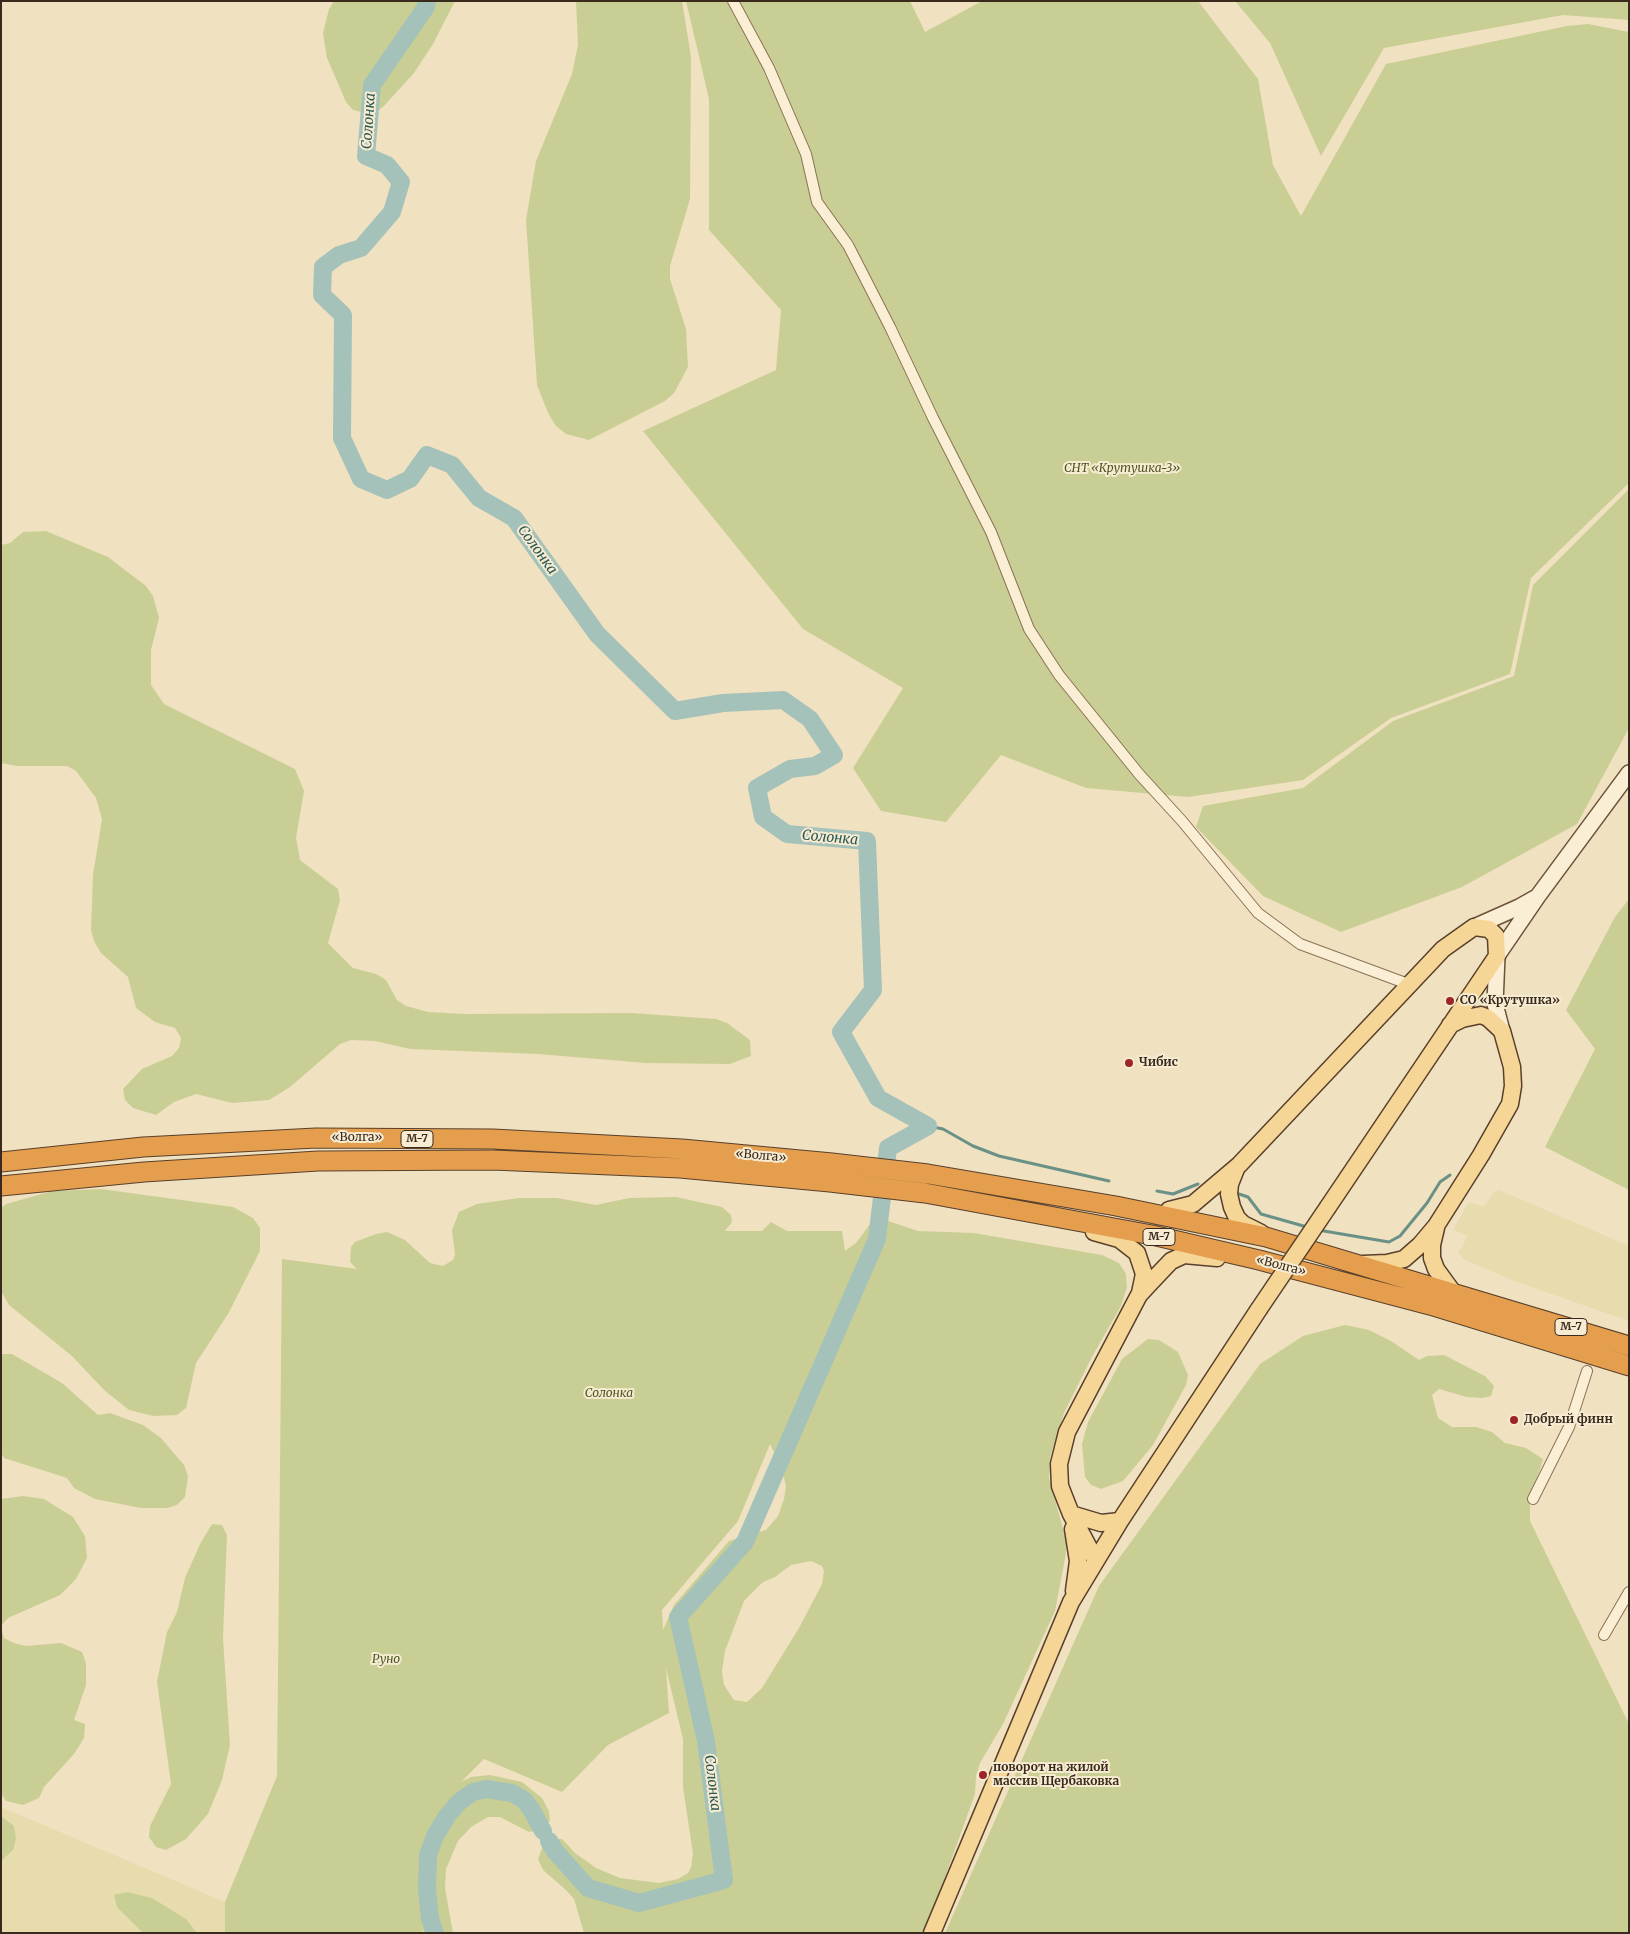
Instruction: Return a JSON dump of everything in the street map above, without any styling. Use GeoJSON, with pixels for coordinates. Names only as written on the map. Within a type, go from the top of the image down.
{"type":"FeatureCollection","features":[{"type":"Feature","properties":{"kind":"highway","name":"«Волга»"},"geometry":{"type":"LineString","coordinates":[[1,1162],[143,1147],[326,1138],[493,1139],[682,1149],[832,1163],[928,1174],[1259,1233],[1629,1346]]}},
{"type":"Feature","properties":{"kind":"highway","name":"«Волга»"},"geometry":{"type":"LineString","coordinates":[[1,1186],[144,1172],[318,1161],[493,1160],[650,1167],[830,1182],[925,1193],[1152,1236],[1259,1260],[1421,1302],[1629,1366]]}},
{"type":"Feature","properties":{"kind":"main road"},"geometry":{"type":"LineString","coordinates":[[932,1933],[1071,1602],[1120,1521],[1259,1309],[1497,956],[1496,936],[1489,929],[1474,927],[1444,948],[1239,1165],[1193,1204],[1169,1210]]}},
{"type":"Feature","properties":{"kind":"main road"},"geometry":{"type":"LineString","coordinates":[[1362,1264],[1387,1263],[1404,1259],[1420,1246],[1436,1226],[1481,1155],[1510,1104],[1513,1086],[1512,1067],[1502,1031],[1488,1018],[1481,1015],[1462,1019],[1450,1025]]}},
{"type":"Feature","properties":{"kind":"main road"},"geometry":{"type":"LineString","coordinates":[[1239,1165],[1230,1184],[1230,1201],[1237,1218],[1259,1233]]}},
{"type":"Feature","properties":{"kind":"main road"},"geometry":{"type":"LineString","coordinates":[[1116,1206],[1146,1206],[1169,1210],[1259,1233]]}},
{"type":"Feature","properties":{"kind":"main road"},"geometry":{"type":"LineString","coordinates":[[1058,1219],[1078,1228],[1119,1239],[1133,1249],[1140,1258],[1144,1274],[1139,1295]]}},
{"type":"Feature","properties":{"kind":"main road"},"geometry":{"type":"LineString","coordinates":[[1436,1226],[1432,1245],[1432,1258],[1436,1269],[1452,1291]]}},
{"type":"Feature","properties":{"kind":"main road"},"geometry":{"type":"LineString","coordinates":[[1096,1561],[1063,1496],[1058,1474],[1067,1432],[1139,1295],[1163,1267],[1184,1255],[1199,1255],[1238,1261],[1259,1260]]}},
{"type":"Feature","properties":{"kind":"main road"},"geometry":{"type":"LineString","coordinates":[[1071,1514],[1101,1523],[1120,1521]]}},
{"type":"Feature","properties":{"kind":"main road"},"geometry":{"type":"LineString","coordinates":[[1071,1514],[1078,1561],[1071,1602]]}},
{"type":"Feature","properties":{"kind":"street"},"geometry":{"type":"LineString","coordinates":[[733,1],[769,68],[806,154],[817,202],[848,245],[890,327],[933,418],[991,532],[1029,629],[1059,675],[1139,774],[1182,821],[1258,913],[1300,944],[1408,984]]}},
{"type":"Feature","properties":{"kind":"street"},"geometry":{"type":"LineString","coordinates":[[1502,1031],[1494,1004],[1497,956],[1538,896],[1629,773]]}},
{"type":"Feature","properties":{"kind":"street"},"geometry":{"type":"LineString","coordinates":[[1474,927],[1519,907],[1538,896]]}},
{"type":"Feature","properties":{"kind":"street"},"geometry":{"type":"LineString","coordinates":[[1533,1499],[1569,1427],[1588,1371]]}},
{"type":"Feature","properties":{"kind":"street"},"geometry":{"type":"LineString","coordinates":[[1604,1635],[1629,1592]]}},
{"type":"Feature","properties":{"kind":"shaded area"},"geometry":{"type":"Polygon","coordinates":[[[1499,1190],[1629,1246],[1629,1321],[1514,1281],[1463,1259],[1458,1253],[1468,1236],[1454,1230],[1455,1226],[1469,1202],[1484,1207],[1494,1192],[1499,1190]]]}},
{"type":"Feature","properties":{"kind":"shaded area"},"geometry":{"type":"Polygon","coordinates":[[[1,1807],[225,1902],[225,1933],[1,1933],[1,1807]]]}},
{"type":"Feature","properties":{"kind":"green space"},"geometry":{"type":"Polygon","coordinates":[[[334,1],[455,1],[433,44],[414,73],[383,107],[373,115],[353,110],[346,102],[327,58],[323,33],[329,9],[334,1]]]}},
{"type":"Feature","properties":{"kind":"green space"},"geometry":{"type":"Polygon","coordinates":[[[576,1],[682,1],[691,57],[690,199],[670,266],[670,279],[686,329],[688,367],[674,393],[665,401],[589,440],[566,434],[556,426],[548,413],[537,385],[526,220],[536,161],[572,74],[578,45],[576,1]]]}},
{"type":"Feature","properties":{"kind":"green space","name":"СНТ «Крутушка-3»"},"geometry":{"type":"Polygon","coordinates":[[[686,1],[910,1],[925,32],[982,1],[1198,1],[1258,79],[1273,165],[1301,216],[1386,64],[1567,26],[1588,24],[1629,32],[1629,483],[1531,578],[1510,674],[1391,718],[1303,780],[1188,797],[1086,788],[1001,755],[946,822],[881,811],[853,768],[903,688],[803,629],[643,431],[776,370],[781,310],[709,230],[709,99],[686,1]]]}},
{"type":"Feature","properties":{"kind":"green space"},"geometry":{"type":"Polygon","coordinates":[[[1235,1],[1629,1],[1629,20],[1563,15],[1384,48],[1321,156],[1270,43],[1235,1]]]}},
{"type":"Feature","properties":{"kind":"green space"},"geometry":{"type":"Polygon","coordinates":[[[1629,489],[1629,728],[1577,824],[1462,887],[1341,932],[1263,896],[1196,827],[1203,806],[1303,788],[1393,721],[1514,676],[1533,585],[1629,489]]]}},
{"type":"Feature","properties":{"kind":"green space"},"geometry":{"type":"Polygon","coordinates":[[[46,531],[108,557],[146,586],[153,596],[159,618],[151,650],[151,685],[164,704],[295,769],[304,791],[296,838],[300,860],[338,889],[340,900],[328,943],[353,968],[376,974],[386,980],[397,1000],[406,1006],[428,1012],[465,1014],[632,1013],[716,1019],[727,1023],[750,1040],[751,1056],[730,1064],[646,1063],[538,1054],[410,1049],[375,1041],[351,1040],[340,1044],[290,1087],[269,1100],[232,1103],[196,1094],[174,1102],[156,1115],[133,1108],[125,1100],[123,1089],[142,1069],[172,1056],[179,1048],[181,1038],[175,1028],[155,1022],[136,1008],[128,977],[101,953],[94,941],[91,930],[93,875],[102,819],[96,798],[76,771],[67,766],[17,766],[1,763],[1,545],[10,543],[23,532],[46,531]]]}},
{"type":"Feature","properties":{"kind":"green space"},"geometry":{"type":"Polygon","coordinates":[[[1629,899],[1629,1190],[1545,1147],[1595,1049],[1566,1010],[1615,917],[1629,899]]]}},
{"type":"Feature","properties":{"kind":"green space"},"geometry":{"type":"Polygon","coordinates":[[[101,1189],[233,1207],[253,1218],[260,1228],[260,1251],[228,1314],[196,1363],[186,1408],[177,1415],[153,1416],[129,1410],[104,1390],[72,1356],[9,1305],[1,1291],[1,1208],[6,1204],[53,1191],[101,1189]]]}},
{"type":"Feature","properties":{"kind":"green space","name":"Руно"},"geometry":{"type":"Polygon","coordinates":[[[676,1197],[722,1207],[731,1215],[732,1222],[725,1231],[762,1231],[771,1222],[787,1231],[842,1231],[845,1251],[856,1243],[873,1220],[879,1218],[918,1231],[974,1233],[1102,1255],[1119,1263],[1126,1274],[1127,1287],[1121,1306],[1093,1355],[1064,1413],[1050,1457],[1049,1477],[1066,1540],[1066,1553],[1055,1611],[1003,1724],[980,1763],[976,1776],[975,1794],[931,1916],[922,1933],[584,1933],[574,1899],[543,1870],[538,1859],[544,1843],[549,1839],[562,1839],[575,1853],[596,1868],[620,1878],[659,1883],[678,1879],[688,1873],[691,1867],[693,1854],[683,1787],[683,1739],[666,1668],[669,1713],[608,1745],[562,1792],[484,1759],[461,1782],[471,1777],[490,1775],[522,1782],[542,1798],[549,1811],[550,1821],[535,1831],[529,1832],[500,1817],[488,1817],[471,1827],[458,1841],[446,1869],[445,1888],[453,1933],[424,1933],[422,1929],[422,1933],[225,1933],[225,1902],[277,1776],[282,1259],[357,1269],[350,1262],[351,1247],[355,1242],[387,1232],[405,1240],[430,1263],[443,1266],[453,1260],[455,1254],[452,1230],[459,1212],[477,1204],[519,1198],[557,1198],[596,1205],[629,1198],[676,1197]],[[770,1444],[738,1521],[662,1610],[663,1630],[674,1605],[729,1541],[766,1530],[778,1516],[786,1486],[781,1467],[770,1444]],[[811,1561],[791,1565],[775,1577],[763,1582],[744,1601],[725,1651],[722,1671],[724,1685],[734,1700],[747,1702],[762,1688],[799,1628],[822,1584],[824,1571],[822,1566],[811,1561]]]}},
{"type":"Feature","properties":{"kind":"green space"},"geometry":{"type":"Polygon","coordinates":[[[1345,1325],[1369,1330],[1391,1341],[1419,1360],[1427,1356],[1444,1355],[1485,1376],[1494,1386],[1491,1396],[1482,1398],[1467,1397],[1439,1389],[1432,1395],[1438,1418],[1452,1427],[1476,1427],[1492,1432],[1505,1443],[1526,1448],[1543,1459],[1530,1502],[1530,1521],[1629,1724],[1629,1933],[945,1933],[1099,1586],[1260,1364],[1303,1336],[1345,1325]]]}},
{"type":"Feature","properties":{"kind":"green space"},"geometry":{"type":"Polygon","coordinates":[[[1148,1339],[1159,1340],[1178,1352],[1188,1375],[1186,1385],[1153,1445],[1123,1481],[1101,1489],[1091,1485],[1085,1477],[1082,1444],[1088,1422],[1122,1359],[1148,1339]]]}},
{"type":"Feature","properties":{"kind":"green space"},"geometry":{"type":"Polygon","coordinates":[[[1,1354],[12,1354],[62,1383],[98,1415],[110,1413],[143,1425],[161,1438],[184,1465],[188,1476],[185,1497],[177,1505],[167,1508],[141,1508],[95,1499],[74,1488],[67,1478],[4,1458],[1,1453],[1,1354]]]}},
{"type":"Feature","properties":{"kind":"green space"},"geometry":{"type":"Polygon","coordinates":[[[23,1496],[44,1499],[73,1517],[85,1536],[87,1558],[76,1579],[60,1595],[8,1618],[1,1626],[1,1499],[23,1496]]]}},
{"type":"Feature","properties":{"kind":"green space"},"geometry":{"type":"Polygon","coordinates":[[[212,1524],[222,1525],[227,1535],[223,1638],[230,1745],[222,1780],[208,1814],[186,1839],[166,1850],[156,1847],[149,1837],[150,1826],[171,1784],[157,1682],[167,1632],[177,1612],[185,1578],[200,1544],[212,1524]]]}},
{"type":"Feature","properties":{"kind":"green space"},"geometry":{"type":"Polygon","coordinates":[[[1,1629],[4,1638],[26,1646],[61,1643],[82,1652],[86,1663],[86,1685],[74,1720],[85,1724],[84,1738],[74,1754],[44,1787],[39,1798],[23,1805],[6,1801],[1,1793],[1,1629]]]}},
{"type":"Feature","properties":{"kind":"green space"},"geometry":{"type":"Polygon","coordinates":[[[1,1816],[14,1826],[16,1838],[13,1850],[1,1861],[1,1816]]]}},
{"type":"Feature","properties":{"kind":"green space"},"geometry":{"type":"Polygon","coordinates":[[[127,1892],[152,1898],[186,1919],[197,1933],[143,1933],[117,1907],[114,1895],[127,1892]]]}},
{"type":"Feature","properties":{"kind":"waterway","name":"Солонка"},"geometry":{"type":"LineString","coordinates":[[427,1],[426,7],[372,85],[366,156],[387,165],[401,182],[392,212],[361,248],[339,255],[323,267],[322,295],[343,315],[342,438],[361,479],[387,490],[410,479],[427,455],[452,465],[479,498],[514,518],[597,634],[675,711],[723,703],[783,700],[810,719],[834,755],[815,766],[790,769],[757,788],[763,817],[787,834],[867,841],[873,990],[841,1032],[878,1098],[928,1126],[888,1148],[877,1239],[745,1542],[678,1617],[706,1741],[724,1880],[639,1903],[588,1888],[555,1851],[549,1841]]}},
{"type":"Feature","properties":{"kind":"waterway"},"geometry":{"type":"LineString","coordinates":[[928,1126],[943,1129],[973,1146],[999,1156],[1109,1181]]}},
{"type":"Feature","properties":{"kind":"waterway"},"geometry":{"type":"LineString","coordinates":[[1318,1230],[1389,1242],[1400,1236],[1427,1203],[1440,1182],[1450,1175]]}},
{"type":"Feature","properties":{"kind":"waterway"},"geometry":{"type":"LineString","coordinates":[[1157,1191],[1173,1194],[1198,1184]]}},
{"type":"Feature","properties":{"kind":"waterway"},"geometry":{"type":"LineString","coordinates":[[1239,1194],[1248,1197],[1261,1214],[1307,1227]]}},
{"type":"Feature","properties":{"kind":"waterway","name":"Солонка"},"geometry":{"type":"LineString","coordinates":[[435,1933],[430,1919],[427,1889],[428,1855],[435,1836],[447,1816],[459,1802],[473,1792],[486,1789],[512,1793],[524,1800],[543,1831]]}},
{"type":"Feature","properties":{"kind":"place","name":"СО «Крутушка»"},"geometry":{"type":"Point","coordinates":[1450,1001]}},
{"type":"Feature","properties":{"kind":"place","name":"Чибис"},"geometry":{"type":"Point","coordinates":[1129,1063]}},
{"type":"Feature","properties":{"kind":"place","name":"Добрый финн"},"geometry":{"type":"Point","coordinates":[1514,1420]}},
{"type":"Feature","properties":{"kind":"place","name":"поворот на жилой массив Щербаковка"},"geometry":{"type":"Point","coordinates":[983,1775]}}]}
